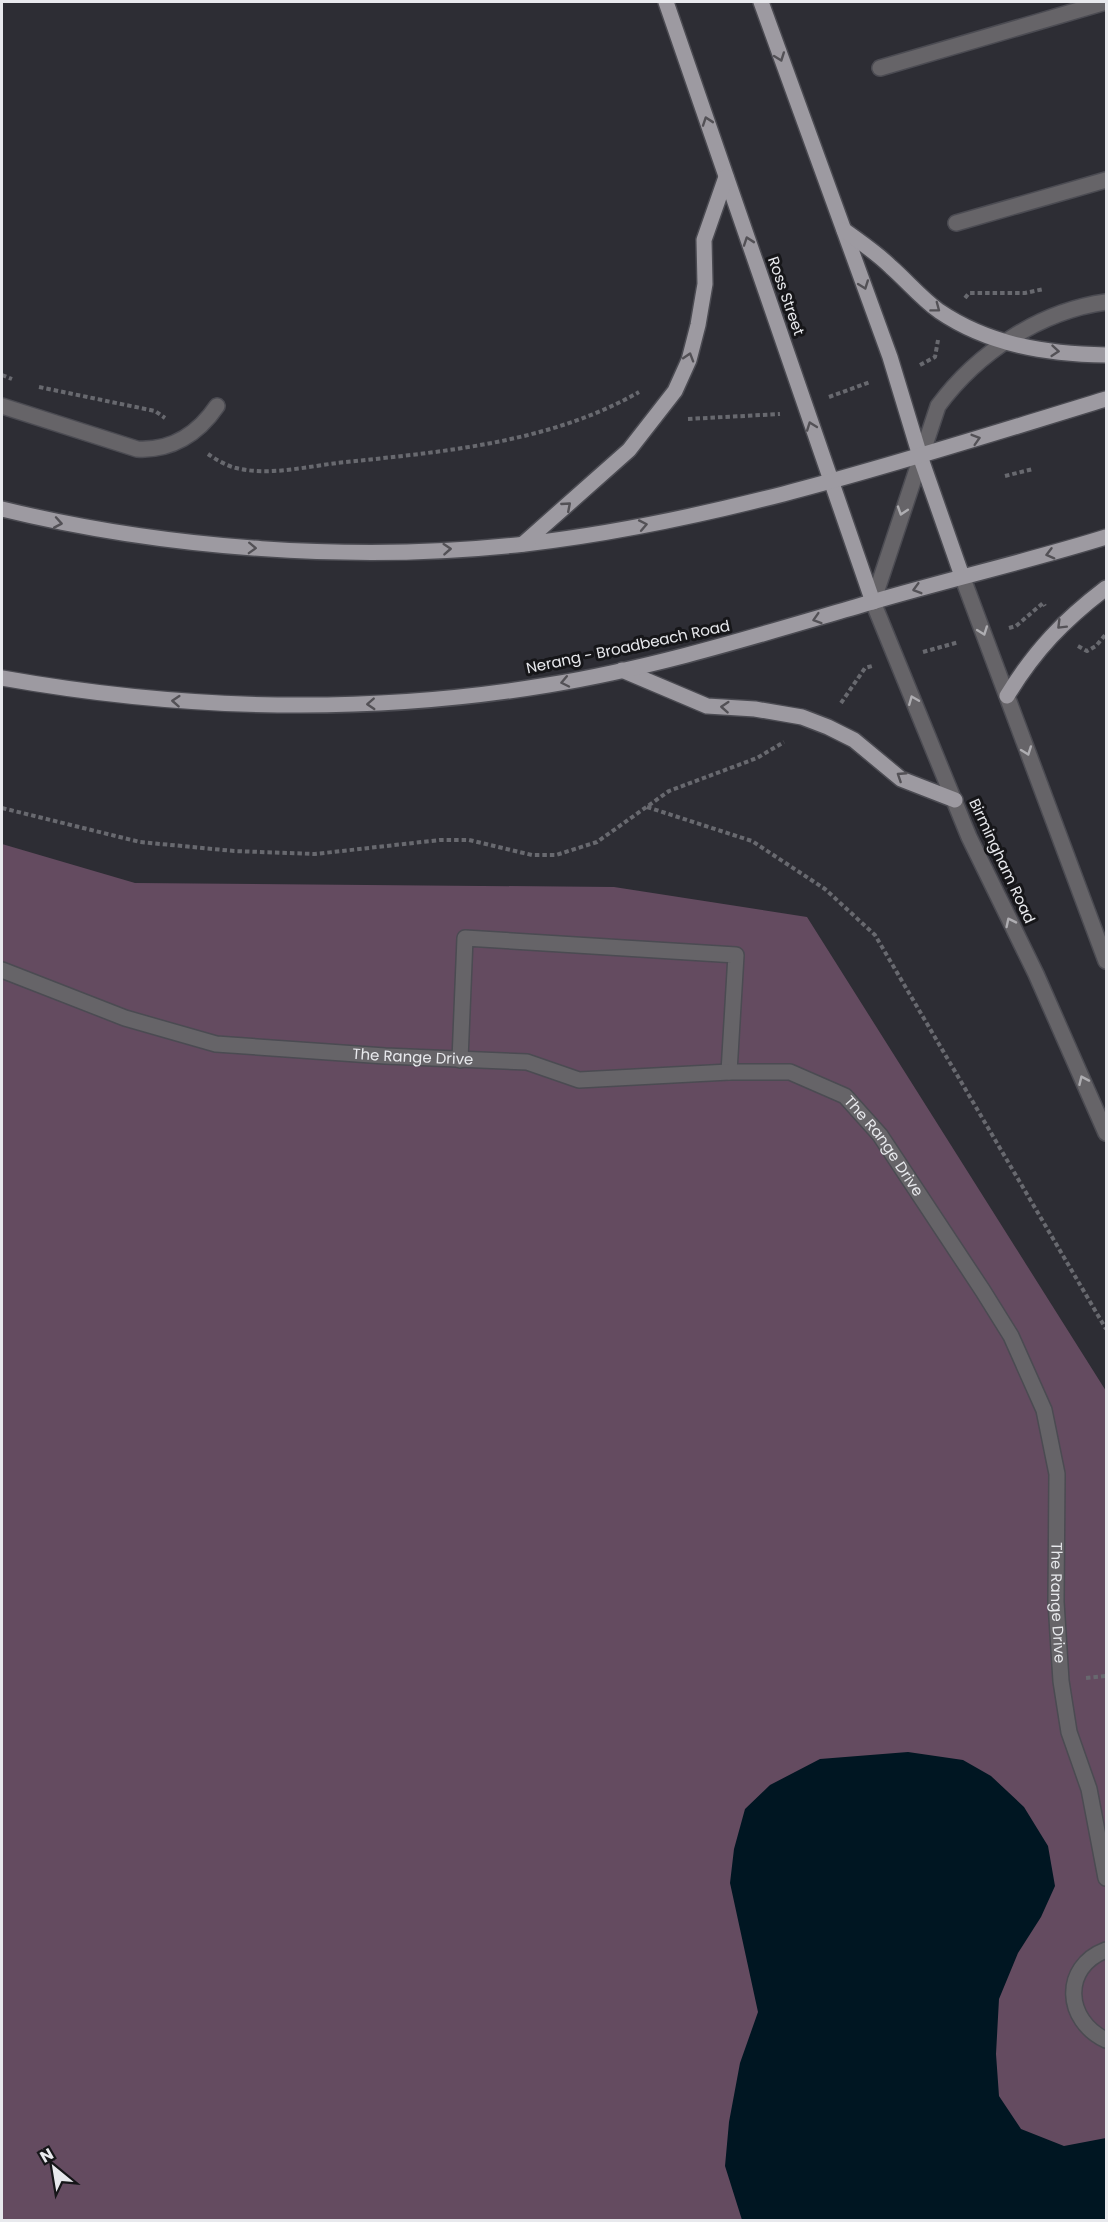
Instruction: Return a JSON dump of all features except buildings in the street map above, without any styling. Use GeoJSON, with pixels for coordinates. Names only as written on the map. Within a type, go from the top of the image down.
{"type":"FeatureCollection","features":[{"type":"Feature","properties":{"kind":"main road","name":"Ross Street"},"geometry":{"type":"LineString","coordinates":[[666,2],[873,602]]}},
{"type":"Feature","properties":{"kind":"main road"},"geometry":{"type":"LineString","coordinates":[[761,2],[895,374],[920,456],[962,576]]}},
{"type":"Feature","properties":{"kind":"main road"},"geometry":{"type":"LineString","coordinates":[[523,544],[629,450],[675,391],[689,360],[698,325],[705,284],[704,240],[726,177]]}},
{"type":"Feature","properties":{"kind":"main road"},"geometry":{"type":"LineString","coordinates":[[844,230],[890,266],[938,310],[1004,342],[1039,350],[1107,355]]}},
{"type":"Feature","properties":{"kind":"main road"},"geometry":{"type":"LineString","coordinates":[[2,509],[100,530],[243,548],[424,551],[523,544],[614,531],[709,512],[920,456],[1107,399]]}},
{"type":"Feature","properties":{"kind":"main road","name":"Nerang - Broadbeach Road"},"geometry":{"type":"LineString","coordinates":[[2,678],[140,698],[209,703],[342,704],[454,697],[549,685],[706,652],[962,576],[1107,537]]}},
{"type":"Feature","properties":{"kind":"main road"},"geometry":{"type":"LineString","coordinates":[[1007,696],[1036,652],[1060,624],[1107,588]]}},
{"type":"Feature","properties":{"kind":"main road"},"geometry":{"type":"LineString","coordinates":[[622,670],[707,706],[755,709],[802,717],[828,727],[854,740],[901,779],[955,800]]}},
{"type":"Feature","properties":{"kind":"street"},"geometry":{"type":"LineString","coordinates":[[880,68],[1106,2]]}},
{"type":"Feature","properties":{"kind":"street"},"geometry":{"type":"LineString","coordinates":[[957,223],[1107,180]]}},
{"type":"Feature","properties":{"kind":"street"},"geometry":{"type":"LineString","coordinates":[[873,602],[938,406],[953,385],[1004,342],[1055,314],[1107,302]]}},
{"type":"Feature","properties":{"kind":"street"},"geometry":{"type":"LineString","coordinates":[[2,406],[137,449],[153,450],[169,446],[201,427],[217,406]]}},
{"type":"Feature","properties":{"kind":"street"},"geometry":{"type":"LineString","coordinates":[[962,576],[1107,961]]}},
{"type":"Feature","properties":{"kind":"street","name":"Birmingham Road"},"geometry":{"type":"LineString","coordinates":[[873,602],[969,837],[1036,974],[1107,1133]]}},
{"type":"Feature","properties":{"kind":"street"},"geometry":{"type":"LineString","coordinates":[[460,1060],[465,938],[736,955],[729,1072]]}},
{"type":"Feature","properties":{"kind":"street","name":"The Range Drive"},"geometry":{"type":"LineString","coordinates":[[2,970],[125,1018],[216,1044],[460,1060],[526,1062],[579,1080],[729,1072],[790,1072],[845,1096],[880,1135],[946,1233],[1011,1336],[1044,1410],[1058,1474],[1056,1602],[1061,1681],[1069,1732],[1089,1789],[1107,1878]]}},
{"type":"Feature","properties":{"kind":"street"},"geometry":{"type":"LineString","coordinates":[[1107,1950],[1097,1953],[1083,1966],[1075,1984],[1074,2003],[1081,2020],[1094,2034],[1107,2040]]}},
{"type":"Feature","properties":{"kind":"path"},"geometry":{"type":"LineString","coordinates":[[969,293],[1025,293],[1048,288]]}},
{"type":"Feature","properties":{"kind":"path"},"geometry":{"type":"LineString","coordinates":[[679,419],[777,415],[895,374],[935,357],[939,339]]}},
{"type":"Feature","properties":{"kind":"path"},"geometry":{"type":"LineString","coordinates":[[2,375],[22,381]]}},
{"type":"Feature","properties":{"kind":"path"},"geometry":{"type":"LineString","coordinates":[[32,385],[155,411],[172,422]]}},
{"type":"Feature","properties":{"kind":"path"},"geometry":{"type":"LineString","coordinates":[[210,455],[236,468],[270,471],[466,449],[532,433],[590,415],[612,407],[639,392]]}},
{"type":"Feature","properties":{"kind":"path"},"geometry":{"type":"LineString","coordinates":[[1005,476],[1033,469]]}},
{"type":"Feature","properties":{"kind":"path"},"geometry":{"type":"LineString","coordinates":[[834,713],[865,668],[1016,626],[1043,603]]}},
{"type":"Feature","properties":{"kind":"path"},"geometry":{"type":"LineString","coordinates":[[1077,646],[1087,651],[1091,650],[1107,634]]}},
{"type":"Feature","properties":{"kind":"path"},"geometry":{"type":"LineString","coordinates":[[2,808],[140,842],[234,850],[315,854],[440,840],[469,840],[532,855],[556,855],[597,842],[669,791],[757,758],[790,739]]}},
{"type":"Feature","properties":{"kind":"path"},"geometry":{"type":"LineString","coordinates":[[646,807],[752,841],[825,889],[874,935],[1107,1329]]}},
{"type":"Feature","properties":{"kind":"shaded area"},"geometry":{"type":"Polygon","coordinates":[[[2,844],[135,883],[614,887],[807,917],[1106,1391],[1106,2220],[2,2220],[2,844]]]}},
{"type":"Feature","properties":{"kind":"water"},"geometry":{"type":"Polygon","coordinates":[[[908,1752],[963,1760],[991,1776],[1024,1807],[1048,1846],[1055,1886],[1041,1917],[1018,1953],[999,1999],[996,2054],[999,2096],[1021,2129],[1064,2146],[1106,2138],[1106,2220],[742,2220],[725,2166],[729,2122],[740,2063],[758,2012],[730,1883],[734,1849],[745,1809],[770,1785],[820,1759],[908,1752]]]}}]}
